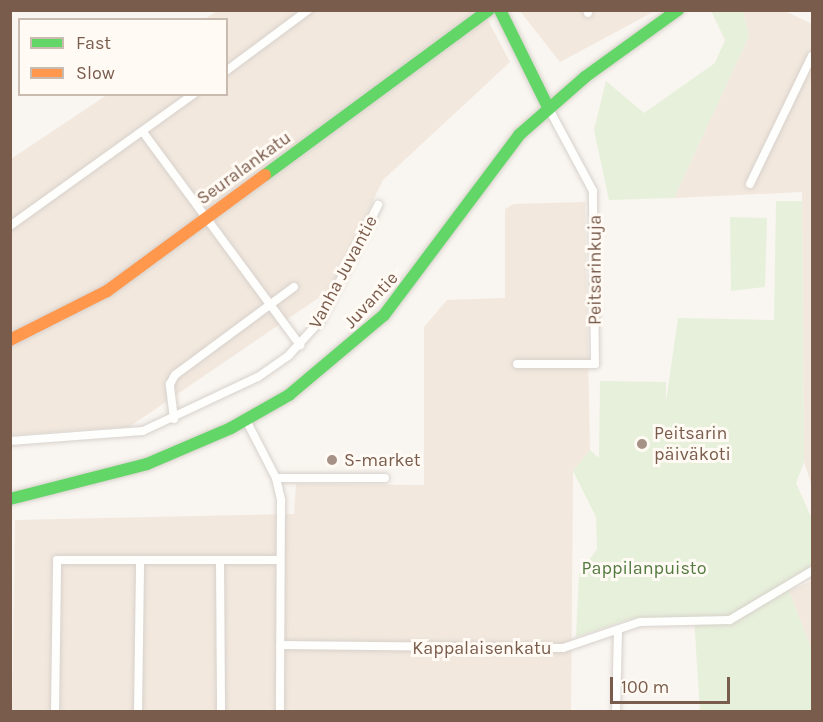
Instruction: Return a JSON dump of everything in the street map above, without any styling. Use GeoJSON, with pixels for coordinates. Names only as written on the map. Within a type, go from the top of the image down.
{"type":"FeatureCollection","features":[{"type":"Feature","properties":{"kind":"main road","name":"Seuralankatu"},"geometry":{"type":"LineString","coordinates":[[10,340],[86,305],[489,10]]}},
{"type":"Feature","properties":{"kind":"main road"},"geometry":{"type":"LineString","coordinates":[[500,10],[549,109]]}},
{"type":"Feature","properties":{"kind":"main road","name":"Juvantie"},"geometry":{"type":"LineString","coordinates":[[10,499],[147,464],[246,420],[306,382],[384,315],[493,164],[549,109],[674,12]]}},
{"type":"Feature","properties":{"kind":"street"},"geometry":{"type":"LineString","coordinates":[[228,70],[308,10]]}},
{"type":"Feature","properties":{"kind":"street"},"geometry":{"type":"LineString","coordinates":[[750,183],[813,56]]}},
{"type":"Feature","properties":{"kind":"street"},"geometry":{"type":"LineString","coordinates":[[10,226],[191,96]]}},
{"type":"Feature","properties":{"kind":"street","name":"Peitsarinkuja"},"geometry":{"type":"LineString","coordinates":[[517,364],[595,364],[593,191],[549,109]]}},
{"type":"Feature","properties":{"kind":"street"},"geometry":{"type":"LineString","coordinates":[[143,132],[300,345]]}},
{"type":"Feature","properties":{"kind":"street","name":"Vanha Juvantie"},"geometry":{"type":"LineString","coordinates":[[10,441],[125,435],[174,419],[258,377],[300,345],[320,321],[378,205]]}},
{"type":"Feature","properties":{"kind":"street"},"geometry":{"type":"LineString","coordinates":[[174,419],[170,384],[175,375],[294,287]]}},
{"type":"Feature","properties":{"kind":"street"},"geometry":{"type":"LineString","coordinates":[[246,420],[276,478],[280,711]]}},
{"type":"Feature","properties":{"kind":"street"},"geometry":{"type":"LineString","coordinates":[[276,478],[385,478]]}},
{"type":"Feature","properties":{"kind":"street"},"geometry":{"type":"LineString","coordinates":[[55,711],[57,560],[279,560]]}},
{"type":"Feature","properties":{"kind":"street"},"geometry":{"type":"LineString","coordinates":[[138,711],[140,561]]}},
{"type":"Feature","properties":{"kind":"street"},"geometry":{"type":"LineString","coordinates":[[220,561],[220,711]]}},
{"type":"Feature","properties":{"kind":"street","name":"Kappalaisenkatu"},"geometry":{"type":"LineString","coordinates":[[280,645],[563,648],[640,622],[730,621],[811,572]]}},
{"type":"Feature","properties":{"kind":"street"},"geometry":{"type":"LineString","coordinates":[[616,711],[618,630]]}},
{"type":"Feature","properties":{"kind":"shaded area"},"geometry":{"type":"Polygon","coordinates":[[[217,11],[483,11],[510,62],[383,180],[330,290],[129,427],[11,435],[11,159],[106,96],[228,96],[228,18],[206,18],[217,11]]]}},
{"type":"Feature","properties":{"kind":"shaded area"},"geometry":{"type":"Polygon","coordinates":[[[520,11],[655,11],[560,62],[520,11]]]}},
{"type":"Feature","properties":{"kind":"shaded area"},"geometry":{"type":"Polygon","coordinates":[[[743,11],[785,11],[812,24],[812,486],[804,462],[802,192],[674,198],[749,36],[743,11]]]}},
{"type":"Feature","properties":{"kind":"shaded area"},"geometry":{"type":"Polygon","coordinates":[[[585,202],[590,450],[573,472],[571,711],[12,712],[15,520],[294,514],[296,484],[424,485],[424,327],[447,300],[505,298],[505,209],[514,204],[585,202]]]}},
{"type":"Feature","properties":{"kind":"shaded area"},"geometry":{"type":"Polygon","coordinates":[[[812,581],[812,651],[789,591],[812,581]]]}},
{"type":"Feature","properties":{"kind":"green space"},"geometry":{"type":"Polygon","coordinates":[[[711,11],[743,11],[749,36],[674,198],[609,200],[594,130],[606,81],[644,113],[715,63],[725,40],[711,11]]]}},
{"type":"Feature","properties":{"kind":"green space","name":"Pappilanpuisto"},"geometry":{"type":"Polygon","coordinates":[[[776,201],[802,201],[804,462],[796,483],[812,519],[812,572],[789,591],[812,651],[812,711],[700,711],[694,618],[633,618],[576,637],[579,574],[597,549],[596,517],[573,471],[590,450],[599,458],[600,381],[666,382],[666,402],[678,318],[774,320],[776,201]]]}},
{"type":"Feature","properties":{"kind":"green space"},"geometry":{"type":"Polygon","coordinates":[[[730,217],[767,218],[765,287],[731,291],[730,217]]]}},
{"type":"Feature","properties":{"kind":"traffic: fast"},"geometry":{"type":"LineString","coordinates":[[265,175],[489,10]]}},
{"type":"Feature","properties":{"kind":"traffic: fast"},"geometry":{"type":"LineString","coordinates":[[500,10],[549,109]]}},
{"type":"Feature","properties":{"kind":"traffic: fast"},"geometry":{"type":"LineString","coordinates":[[10,499],[147,464],[231,428],[289,395],[384,315],[519,135],[585,77],[678,10]]}},
{"type":"Feature","properties":{"kind":"traffic: slow"},"geometry":{"type":"LineString","coordinates":[[10,340],[107,291],[265,175]]}},
{"type":"Feature","properties":{"kind":"place","name":"Peitsarin päiväkoti"},"geometry":{"type":"Point","coordinates":[642,444]}},
{"type":"Feature","properties":{"kind":"place","name":"S-market"},"geometry":{"type":"Point","coordinates":[332,460]}}]}
